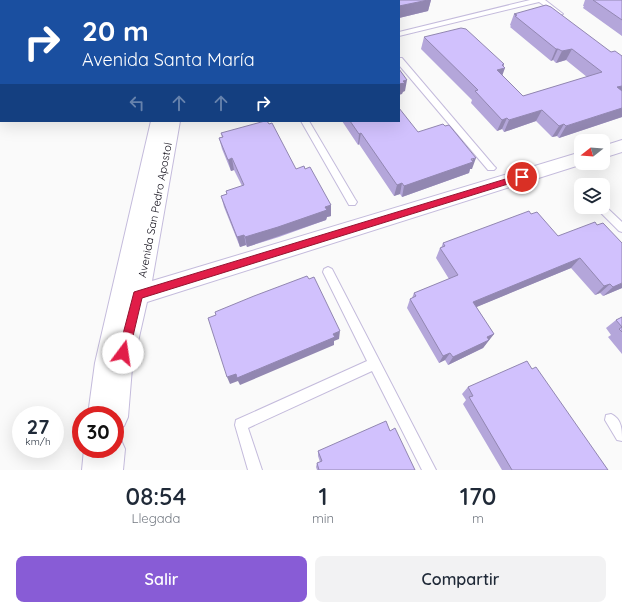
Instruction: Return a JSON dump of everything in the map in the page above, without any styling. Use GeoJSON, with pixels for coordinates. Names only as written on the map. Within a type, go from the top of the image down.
{"type":"FeatureCollection","features":[{"type":"Feature","properties":{"kind":"street","name":"Avenida San Pedro Apostol"},"geometry":{"type":"LineString","coordinates":[[116,406],[129,296],[159,122]]}},
{"type":"Feature","properties":{"kind":"street","name":"Avenida San Pedro Apostol"},"geometry":{"type":"LineString","coordinates":[[102,406],[107,363],[129,296],[148,252],[172,122]]}},
{"type":"Feature","properties":{"kind":"street"},"geometry":{"type":"LineString","coordinates":[[610,150],[622,146]]}},
{"type":"Feature","properties":{"kind":"street"},"geometry":{"type":"LineString","coordinates":[[129,296],[574,160]]}},
{"type":"Feature","properties":{"kind":"street"},"geometry":{"type":"LineString","coordinates":[[95,470],[96,458]]}},
{"type":"Feature","properties":{"kind":"street"},"geometry":{"type":"LineString","coordinates":[[110,470],[111,458]]}},
{"type":"Feature","properties":{"kind":"lane"},"geometry":{"type":"LineString","coordinates":[[400,34],[540,0],[566,19]]}},
{"type":"Feature","properties":{"kind":"lane"},"geometry":{"type":"LineString","coordinates":[[400,61],[491,168]]}},
{"type":"Feature","properties":{"kind":"lane"},"geometry":{"type":"LineString","coordinates":[[306,122],[352,202]]}},
{"type":"Feature","properties":{"kind":"lane"},"geometry":{"type":"LineString","coordinates":[[608,214],[622,228]]}},
{"type":"Feature","properties":{"kind":"lane"},"geometry":{"type":"LineString","coordinates":[[328,272],[429,470]]}},
{"type":"Feature","properties":{"kind":"lane"},"geometry":{"type":"LineString","coordinates":[[255,470],[241,425],[375,364]]}},
{"type":"Feature","properties":{"kind":"lane"},"geometry":{"type":"LineString","coordinates":[[611,420],[622,435]]}},
{"type":"Feature","properties":{"kind":"building"},"geometry":{"type":"Polygon","coordinates":[[[400,0],[428,0],[400,6],[400,0]]]}},
{"type":"Feature","properties":{"kind":"building"},"geometry":{"type":"Polygon","coordinates":[[[593,0],[622,0],[622,20],[593,0]]]}},
{"type":"Feature","properties":{"kind":"building"},"geometry":{"type":"Polygon","coordinates":[[[546,5],[551,7],[611,52],[615,51],[622,56],[622,86],[617,87],[622,91],[622,108],[566,126],[564,124],[559,126],[542,110],[509,120],[507,118],[502,120],[475,91],[478,90],[424,37],[461,28],[466,29],[504,64],[502,65],[505,68],[497,70],[523,96],[602,72],[572,49],[562,51],[556,49],[514,14],[546,5]]]}},
{"type":"Feature","properties":{"kind":"building"},"geometry":{"type":"Polygon","coordinates":[[[400,70],[407,80],[403,81],[405,83],[400,84],[400,70]]]}},
{"type":"Feature","properties":{"kind":"building"},"geometry":{"type":"Polygon","coordinates":[[[400,109],[418,132],[443,124],[445,126],[449,125],[476,158],[471,159],[473,162],[404,186],[402,183],[397,185],[361,133],[359,134],[351,122],[400,122],[400,109]]]}},
{"type":"Feature","properties":{"kind":"building"},"geometry":{"type":"Polygon","coordinates":[[[261,122],[268,122],[269,124],[272,123],[296,169],[304,166],[305,169],[310,167],[331,205],[325,207],[327,210],[278,227],[245,237],[244,235],[237,237],[221,196],[227,194],[226,191],[244,185],[232,158],[228,160],[219,138],[223,137],[221,133],[261,122]]]}},
{"type":"Feature","properties":{"kind":"building"},"geometry":{"type":"Polygon","coordinates":[[[529,211],[531,214],[537,212],[558,236],[595,222],[597,225],[603,223],[622,243],[622,283],[613,287],[610,284],[604,286],[580,258],[473,302],[494,334],[487,337],[489,340],[453,357],[450,353],[443,356],[410,299],[416,296],[414,293],[458,275],[440,248],[445,246],[443,243],[529,211]]]}},
{"type":"Feature","properties":{"kind":"building"},"geometry":{"type":"Polygon","coordinates":[[[307,276],[309,279],[314,277],[340,331],[333,334],[335,337],[237,378],[236,374],[227,377],[208,318],[216,315],[215,312],[307,276]]]}},
{"type":"Feature","properties":{"kind":"building"},"geometry":{"type":"Polygon","coordinates":[[[622,317],[622,327],[616,320],[622,317]]]}},
{"type":"Feature","properties":{"kind":"building"},"geometry":{"type":"Polygon","coordinates":[[[527,361],[532,369],[536,367],[608,470],[512,470],[469,397],[473,396],[468,387],[527,361]]]}},
{"type":"Feature","properties":{"kind":"building"},"geometry":{"type":"Polygon","coordinates":[[[386,421],[390,431],[395,428],[415,470],[319,470],[317,463],[322,461],[318,451],[386,421]]]}},
{"type":"Feature","properties":{"kind":"route"},"geometry":{"type":"LineString","coordinates":[[123,353],[137,295],[522,177]]}}]}
